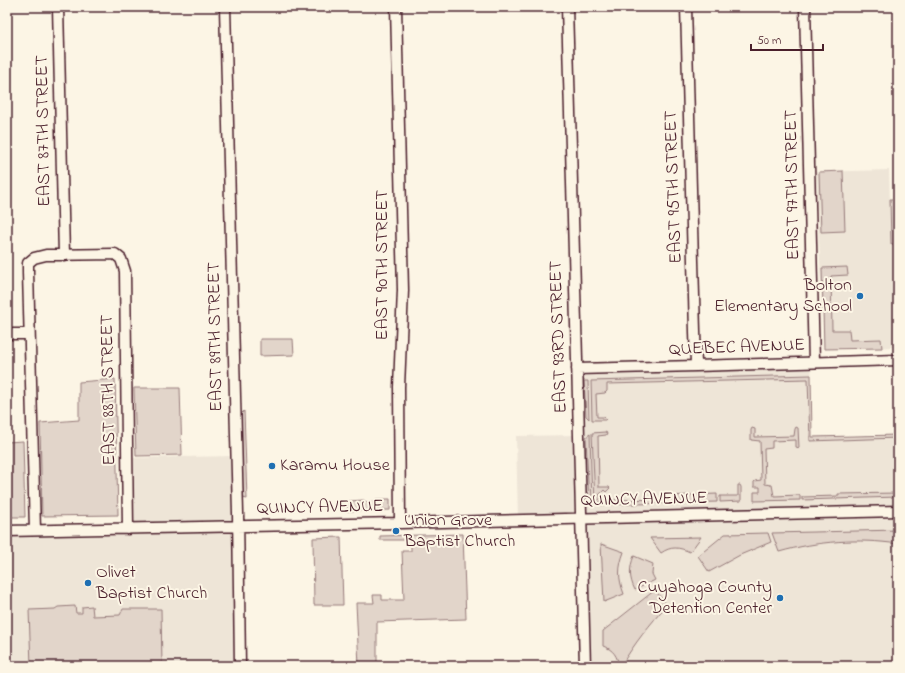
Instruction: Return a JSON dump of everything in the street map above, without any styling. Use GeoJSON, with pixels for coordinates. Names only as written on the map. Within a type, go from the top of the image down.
{"type":"FeatureCollection","features":[{"type":"Feature","properties":{"kind":"street","name":"EAST 87TH STREET"},"geometry":{"type":"LineString","coordinates":[[58,7],[64,255]]}},
{"type":"Feature","properties":{"kind":"street","name":"EAST 89TH STREET"},"geometry":{"type":"LineString","coordinates":[[225,7],[240,666]]}},
{"type":"Feature","properties":{"kind":"street","name":"EAST 90TH STREET"},"geometry":{"type":"LineString","coordinates":[[396,7],[403,290],[399,387],[400,523]]}},
{"type":"Feature","properties":{"kind":"street","name":"EAST 93RD STREET"},"geometry":{"type":"LineString","coordinates":[[567,7],[585,666]]}},
{"type":"Feature","properties":{"kind":"street","name":"EAST 95TH STREET"},"geometry":{"type":"LineString","coordinates":[[686,7],[696,366]]}},
{"type":"Feature","properties":{"kind":"street","name":"EAST 97TH STREET"},"geometry":{"type":"LineString","coordinates":[[805,7],[814,362]]}},
{"type":"Feature","properties":{"kind":"street","name":"EAST 88TH STREET"},"geometry":{"type":"LineString","coordinates":[[64,255],[115,254],[121,259],[125,271],[128,529]]}},
{"type":"Feature","properties":{"kind":"street"},"geometry":{"type":"LineString","coordinates":[[35,530],[28,263],[34,258],[46,255],[64,255]]}},
{"type":"Feature","properties":{"kind":"street"},"geometry":{"type":"LineString","coordinates":[[7,334],[30,334]]}},
{"type":"Feature","properties":{"kind":"street","name":"QUEBEC AVENUE"},"geometry":{"type":"LineString","coordinates":[[577,369],[898,360]]}},
{"type":"Feature","properties":{"kind":"street","name":"QUINCY AVENUE"},"geometry":{"type":"LineString","coordinates":[[7,531],[898,511]]}},
{"type":"Feature","properties":{"kind":"shaded area","name":"Bolton Elementary School"},"geometry":{"type":"Polygon","coordinates":[[[889,170],[891,244],[898,244],[898,347],[824,349],[816,172],[889,170]]]}},
{"type":"Feature","properties":{"kind":"shaded area"},"geometry":{"type":"Polygon","coordinates":[[[843,171],[845,231],[821,232],[819,172],[843,171]]]}},
{"type":"Feature","properties":{"kind":"shaded area"},"geometry":{"type":"Polygon","coordinates":[[[890,199],[898,199],[898,244],[891,244],[890,199]]]}},
{"type":"Feature","properties":{"kind":"shaded area"},"geometry":{"type":"Polygon","coordinates":[[[847,267],[848,275],[831,276],[832,330],[849,330],[850,340],[881,339],[882,348],[824,349],[822,268],[847,267]]]}},
{"type":"Feature","properties":{"kind":"shaded area"},"geometry":{"type":"Polygon","coordinates":[[[260,339],[293,339],[294,355],[260,356],[260,339]]]}},
{"type":"Feature","properties":{"kind":"shaded area"},"geometry":{"type":"Polygon","coordinates":[[[812,363],[812,437],[898,435],[898,666],[585,666],[582,519],[518,520],[516,436],[579,435],[577,369],[812,363]]]}},
{"type":"Feature","properties":{"kind":"shaded area"},"geometry":{"type":"Polygon","coordinates":[[[811,375],[812,437],[898,435],[898,438],[810,441],[808,379],[607,384],[607,391],[605,393],[596,394],[597,417],[604,417],[606,419],[592,420],[591,381],[811,375]]]}},
{"type":"Feature","properties":{"kind":"shaded area"},"geometry":{"type":"Polygon","coordinates":[[[115,379],[118,515],[42,516],[40,423],[79,420],[79,382],[115,379]]]}},
{"type":"Feature","properties":{"kind":"shaded area"},"geometry":{"type":"Polygon","coordinates":[[[584,381],[588,381],[589,419],[586,416],[584,381]]]}},
{"type":"Feature","properties":{"kind":"shaded area"},"geometry":{"type":"Polygon","coordinates":[[[134,388],[180,388],[182,455],[136,456],[134,388]]]}},
{"type":"Feature","properties":{"kind":"shaded area"},"geometry":{"type":"Polygon","coordinates":[[[244,411],[247,499],[243,498],[241,414],[244,411]]]}},
{"type":"Feature","properties":{"kind":"shaded area"},"geometry":{"type":"Polygon","coordinates":[[[796,427],[798,428],[799,448],[796,447],[796,440],[772,441],[772,448],[764,449],[765,484],[772,485],[774,496],[800,495],[800,500],[754,501],[754,492],[760,492],[760,487],[754,487],[754,482],[761,480],[760,441],[751,440],[752,428],[755,429],[755,437],[794,436],[796,427]]]}},
{"type":"Feature","properties":{"kind":"shaded area"},"geometry":{"type":"Polygon","coordinates":[[[592,433],[607,433],[606,435],[598,436],[599,487],[610,488],[606,492],[604,490],[599,495],[601,498],[595,503],[592,433]]]}},
{"type":"Feature","properties":{"kind":"shaded area"},"geometry":{"type":"Polygon","coordinates":[[[590,434],[592,503],[589,505],[586,437],[590,434]]]}},
{"type":"Feature","properties":{"kind":"shaded area"},"geometry":{"type":"Polygon","coordinates":[[[23,441],[25,517],[7,517],[7,442],[23,441]]]}},
{"type":"Feature","properties":{"kind":"shaded area"},"geometry":{"type":"Polygon","coordinates":[[[236,456],[240,666],[7,666],[7,531],[128,529],[127,458],[236,456]]]}},
{"type":"Feature","properties":{"kind":"shaded area"},"geometry":{"type":"Polygon","coordinates":[[[738,485],[741,487],[741,501],[720,502],[720,496],[738,496],[738,485]]]}},
{"type":"Feature","properties":{"kind":"shaded area"},"geometry":{"type":"Polygon","coordinates":[[[898,493],[898,497],[802,500],[802,497],[838,496],[838,494],[898,493]]]}},
{"type":"Feature","properties":{"kind":"shaded area"},"geometry":{"type":"Polygon","coordinates":[[[717,494],[717,502],[597,505],[606,495],[611,500],[668,499],[668,496],[717,494]]]}},
{"type":"Feature","properties":{"kind":"shaded area"},"geometry":{"type":"Polygon","coordinates":[[[376,499],[390,499],[390,510],[347,511],[349,501],[364,500],[365,502],[375,501],[376,499]]]}},
{"type":"Feature","properties":{"kind":"shaded area"},"geometry":{"type":"Polygon","coordinates":[[[898,530],[898,544],[868,541],[823,543],[779,552],[772,533],[898,530]]]}},
{"type":"Feature","properties":{"kind":"shaded area"},"geometry":{"type":"Polygon","coordinates":[[[768,533],[771,542],[740,555],[709,572],[698,556],[725,534],[768,533]]]}},
{"type":"Feature","properties":{"kind":"shaded area"},"geometry":{"type":"Polygon","coordinates":[[[463,534],[466,619],[377,622],[377,666],[359,666],[356,603],[374,603],[373,595],[382,595],[382,600],[404,600],[402,551],[411,551],[411,540],[380,540],[380,536],[463,534]]]}},
{"type":"Feature","properties":{"kind":"shaded area"},"geometry":{"type":"Polygon","coordinates":[[[341,537],[343,605],[314,605],[313,538],[341,537]]]}},
{"type":"Feature","properties":{"kind":"shaded area"},"geometry":{"type":"Polygon","coordinates":[[[701,537],[690,552],[675,548],[668,549],[661,553],[650,538],[701,537]]]}},
{"type":"Feature","properties":{"kind":"shaded area"},"geometry":{"type":"Polygon","coordinates":[[[601,544],[624,552],[620,573],[624,594],[604,602],[601,544]]]}},
{"type":"Feature","properties":{"kind":"shaded area"},"geometry":{"type":"Polygon","coordinates":[[[634,556],[653,564],[652,574],[655,580],[635,590],[630,573],[634,556]]]}},
{"type":"Feature","properties":{"kind":"shaded area"},"geometry":{"type":"Polygon","coordinates":[[[655,590],[667,605],[642,634],[621,666],[619,666],[617,659],[610,649],[603,646],[603,631],[655,590]]]}},
{"type":"Feature","properties":{"kind":"shaded area"},"geometry":{"type":"Polygon","coordinates":[[[75,606],[76,613],[82,613],[82,607],[92,606],[93,616],[120,615],[123,609],[161,609],[162,666],[31,666],[29,610],[55,609],[58,607],[75,606]]]}},
{"type":"Feature","properties":{"kind":"place","name":"Bolton Elementary School"},"geometry":{"type":"Point","coordinates":[860,296]}},
{"type":"Feature","properties":{"kind":"place","name":"Karamu House"},"geometry":{"type":"Point","coordinates":[272,466]}},
{"type":"Feature","properties":{"kind":"place","name":"Union Grove Baptist Church"},"geometry":{"type":"Point","coordinates":[396,531]}},
{"type":"Feature","properties":{"kind":"place","name":"Olivet Baptist Church"},"geometry":{"type":"Point","coordinates":[88,583]}},
{"type":"Feature","properties":{"kind":"place","name":"Cuyahoga County Detention Center"},"geometry":{"type":"Point","coordinates":[780,598]}}]}
